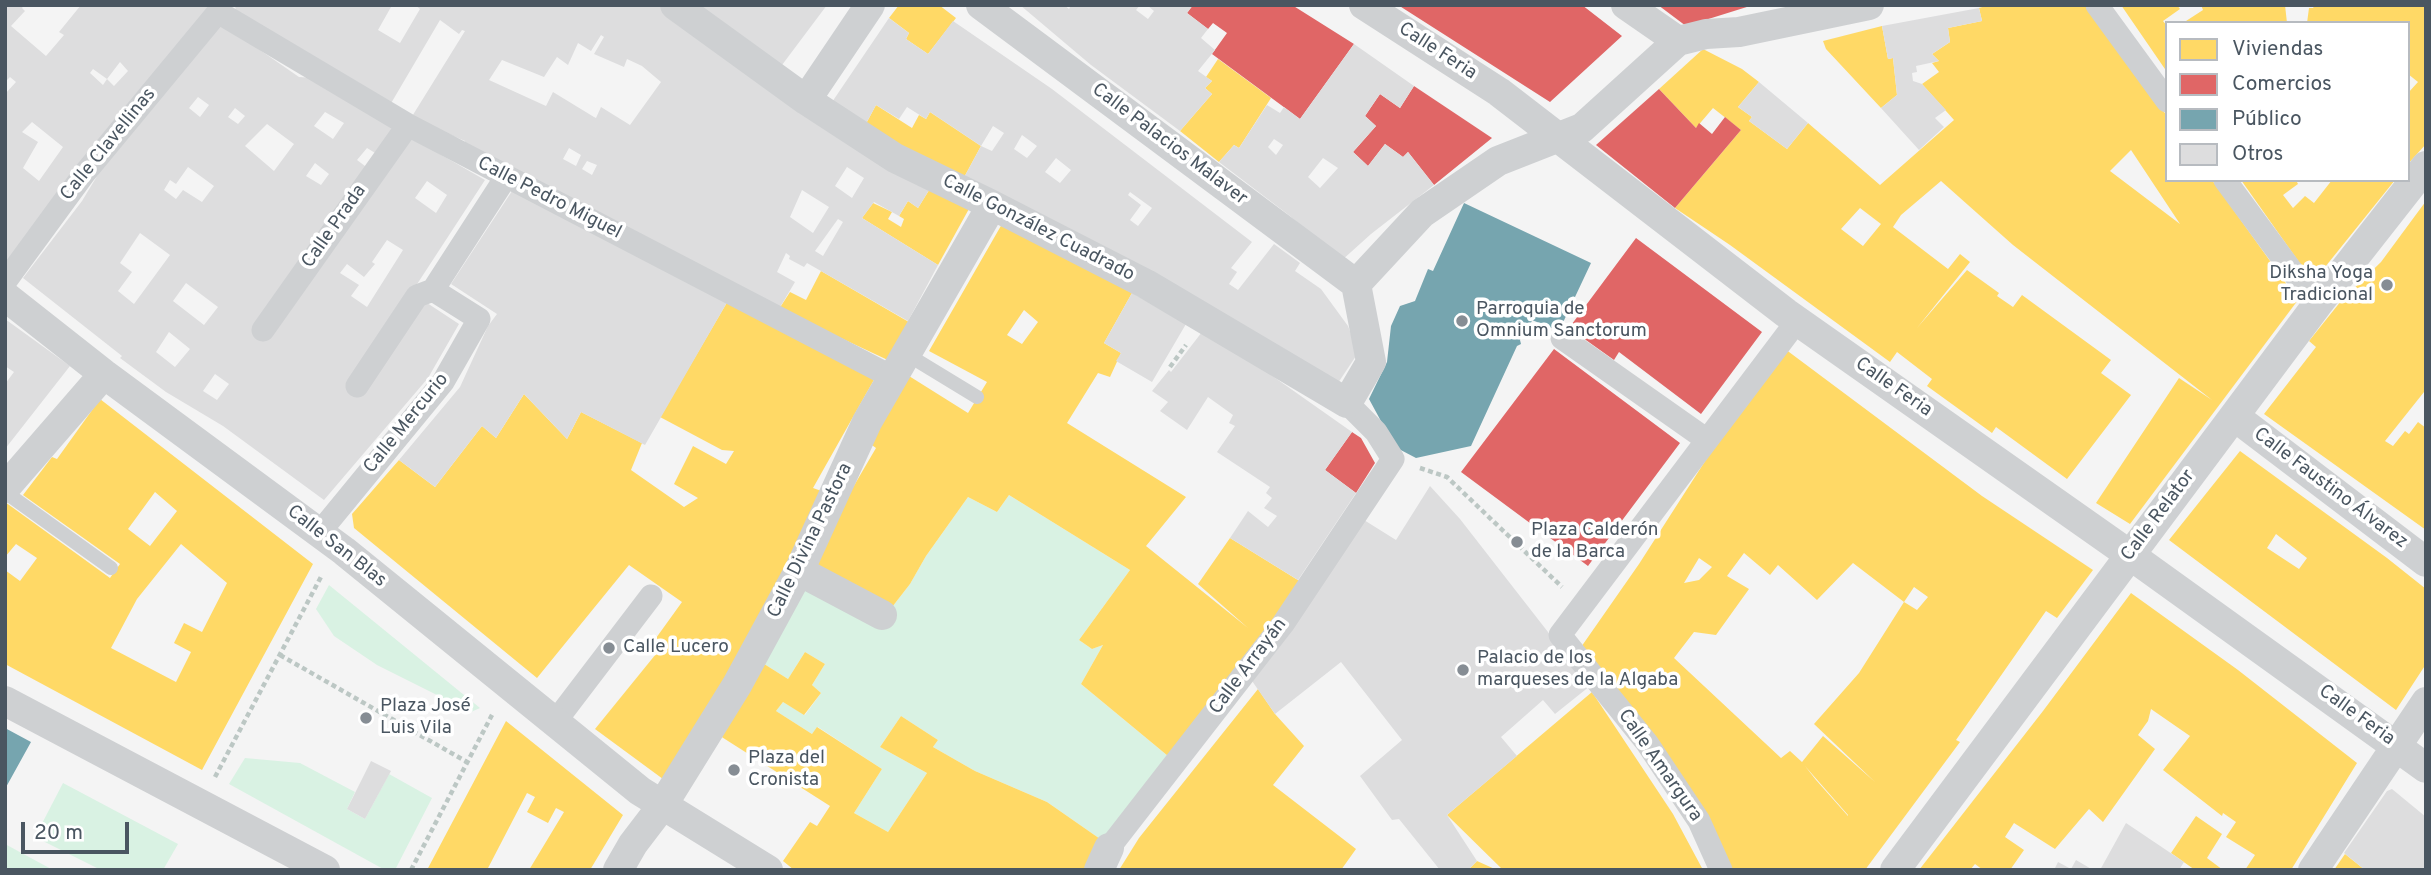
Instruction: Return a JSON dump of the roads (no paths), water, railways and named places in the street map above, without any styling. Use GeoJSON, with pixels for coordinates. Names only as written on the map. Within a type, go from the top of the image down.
{"type":"FeatureCollection","features":[{"type":"Feature","properties":{"kind":"street","name":"Calle González Cuadrado"},"geometry":{"type":"LineString","coordinates":[[675,5],[806,100],[895,158],[1146,284],[1347,402],[1404,462]]}},
{"type":"Feature","properties":{"kind":"street"},"geometry":{"type":"LineString","coordinates":[[806,100],[870,5]]}},
{"type":"Feature","properties":{"kind":"street","name":"Calle Palacios Malaver"},"geometry":{"type":"LineString","coordinates":[[981,5],[1356,284]]}},
{"type":"Feature","properties":{"kind":"street","name":"Calle Feria"},"geometry":{"type":"LineString","coordinates":[[1364,5],[1500,92],[1797,321],[2130,555],[2426,768]]}},
{"type":"Feature","properties":{"kind":"street"},"geometry":{"type":"LineString","coordinates":[[1626,5],[1678,41]]}},
{"type":"Feature","properties":{"kind":"street"},"geometry":{"type":"LineString","coordinates":[[1347,402],[1371,362],[1356,284],[1422,214],[1498,161],[1581,128],[1678,41],[1706,34],[1739,32],[1813,11],[1869,5]]}},
{"type":"Feature","properties":{"kind":"street"},"geometry":{"type":"LineString","coordinates":[[2097,5],[2165,98]]}},
{"type":"Feature","properties":{"kind":"street","name":"Calle Pedro Miguel"},"geometry":{"type":"LineString","coordinates":[[219,9],[408,125],[506,177],[901,366]]}},
{"type":"Feature","properties":{"kind":"street","name":"Calle Clavellinas"},"geometry":{"type":"LineString","coordinates":[[5,282],[84,174],[219,9]]}},
{"type":"Feature","properties":{"kind":"street","name":"Calle Prada"},"geometry":{"type":"LineString","coordinates":[[262,330],[408,125]]}},
{"type":"Feature","properties":{"kind":"street","name":"Calle Relator"},"geometry":{"type":"LineString","coordinates":[[1895,870],[2316,305],[2426,166]]}},
{"type":"Feature","properties":{"kind":"street"},"geometry":{"type":"LineString","coordinates":[[356,386],[417,296],[433,290],[506,177]]}},
{"type":"Feature","properties":{"kind":"street"},"geometry":{"type":"LineString","coordinates":[[2226,182],[2316,305]]}},
{"type":"Feature","properties":{"kind":"street","name":"Calle Divina Pastora"},"geometry":{"type":"LineString","coordinates":[[618,870],[633,844],[662,806],[737,685],[799,571],[867,422],[992,205]]}},
{"type":"Feature","properties":{"kind":"street","name":"Calle Mercurio"},"geometry":{"type":"LineString","coordinates":[[319,533],[443,383],[479,319],[433,290]]}},
{"type":"Feature","properties":{"kind":"street","name":"Calle San Blas"},"geometry":{"type":"LineString","coordinates":[[5,296],[104,374],[344,551],[662,806],[768,870]]}},
{"type":"Feature","properties":{"kind":"street"},"geometry":{"type":"LineString","coordinates":[[1562,338],[1707,440],[1797,321]]}},
{"type":"Feature","properties":{"kind":"street"},"geometry":{"type":"LineString","coordinates":[[5,490],[104,374]]}},
{"type":"Feature","properties":{"kind":"street","name":"Calle Faustino Álvarez"},"geometry":{"type":"LineString","coordinates":[[2234,416],[2426,562]]}},
{"type":"Feature","properties":{"kind":"street","name":"Calle Amargura"},"geometry":{"type":"LineString","coordinates":[[1707,440],[1560,635],[1647,744],[1699,821],[1721,870]]}},
{"type":"Feature","properties":{"kind":"street","name":"Calle Arrayán"},"geometry":{"type":"LineString","coordinates":[[1104,859],[1404,462]]}},
{"type":"Feature","properties":{"kind":"street"},"geometry":{"type":"LineString","coordinates":[[799,571],[882,615]]}},
{"type":"Feature","properties":{"kind":"street"},"geometry":{"type":"LineString","coordinates":[[555,722],[651,596]]}},
{"type":"Feature","properties":{"kind":"street"},"geometry":{"type":"LineString","coordinates":[[5,701],[325,870]]}},
{"type":"Feature","properties":{"kind":"street"},"geometry":{"type":"LineString","coordinates":[[2314,870],[2426,702]]}},
{"type":"Feature","properties":{"kind":"lane"},"geometry":{"type":"LineString","coordinates":[[901,366],[977,397]]}},
{"type":"Feature","properties":{"kind":"lane"},"geometry":{"type":"LineString","coordinates":[[5,490],[111,568]]}},
{"type":"Feature","properties":{"kind":"place","name":"Diksha Yoga Tradicional"},"geometry":{"type":"Point","coordinates":[2387,285]}},
{"type":"Feature","properties":{"kind":"place","name":"Parroquia de Omnium Sanctorum"},"geometry":{"type":"Point","coordinates":[1462,321]}},
{"type":"Feature","properties":{"kind":"place","name":"Plaza Calderón de la Barca"},"geometry":{"type":"Point","coordinates":[1517,542]}},
{"type":"Feature","properties":{"kind":"place","name":"Calle Lucero"},"geometry":{"type":"Point","coordinates":[609,648]}},
{"type":"Feature","properties":{"kind":"place","name":"Palacio de los marqueses de la Algaba"},"geometry":{"type":"Point","coordinates":[1463,670]}},
{"type":"Feature","properties":{"kind":"place","name":"Plaza José Luis Vila"},"geometry":{"type":"Point","coordinates":[366,718]}},
{"type":"Feature","properties":{"kind":"place","name":"Plaza del Cronista"},"geometry":{"type":"Point","coordinates":[734,770]}}]}
